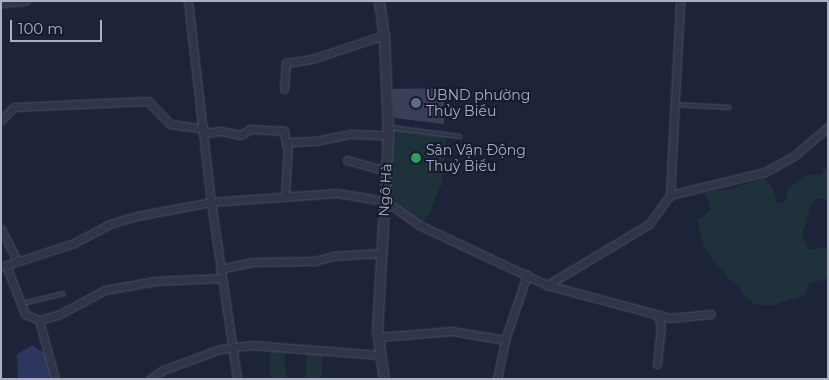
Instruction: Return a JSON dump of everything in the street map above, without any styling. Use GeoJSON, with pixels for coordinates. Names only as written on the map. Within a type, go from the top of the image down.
{"type":"FeatureCollection","features":[{"type":"Feature","properties":{"kind":"street"},"geometry":{"type":"LineString","coordinates":[[1,3],[26,1]]}},
{"type":"Feature","properties":{"kind":"street"},"geometry":{"type":"LineString","coordinates":[[188,1],[211,202],[237,379]]}},
{"type":"Feature","properties":{"kind":"street","name":"Ngô Hà"},"geometry":{"type":"LineString","coordinates":[[379,1],[384,35],[388,131],[378,336],[384,379]]}},
{"type":"Feature","properties":{"kind":"street"},"geometry":{"type":"LineString","coordinates":[[547,285],[649,224],[670,195],[680,1]]}},
{"type":"Feature","properties":{"kind":"street"},"geometry":{"type":"LineString","coordinates":[[284,89],[286,63],[312,59],[384,35]]}},
{"type":"Feature","properties":{"kind":"street"},"geometry":{"type":"LineString","coordinates":[[1,120],[14,107],[148,101],[170,124],[204,131],[220,131],[241,135],[250,129],[284,131],[286,146],[285,197]]}},
{"type":"Feature","properties":{"kind":"street"},"geometry":{"type":"LineString","coordinates":[[670,195],[765,172],[794,156],[828,127]]}},
{"type":"Feature","properties":{"kind":"street"},"geometry":{"type":"LineString","coordinates":[[286,146],[291,141],[315,141],[350,134],[388,131]]}},
{"type":"Feature","properties":{"kind":"street"},"geometry":{"type":"LineString","coordinates":[[347,160],[387,171]]}},
{"type":"Feature","properties":{"kind":"street"},"geometry":{"type":"LineString","coordinates":[[222,278],[155,281],[104,290],[58,315],[39,320],[25,314],[3,266],[74,243],[119,221],[211,202],[337,193],[385,201],[419,225],[547,285],[680,318],[711,314]]}},
{"type":"Feature","properties":{"kind":"street"},"geometry":{"type":"LineString","coordinates":[[1,229],[17,260]]}},
{"type":"Feature","properties":{"kind":"street"},"geometry":{"type":"LineString","coordinates":[[220,269],[253,262],[315,261],[332,256],[381,253]]}},
{"type":"Feature","properties":{"kind":"street"},"geometry":{"type":"LineString","coordinates":[[497,379],[505,340],[526,276]]}},
{"type":"Feature","properties":{"kind":"street"},"geometry":{"type":"LineString","coordinates":[[657,364],[661,328],[658,314]]}},
{"type":"Feature","properties":{"kind":"street"},"geometry":{"type":"LineString","coordinates":[[39,320],[55,379]]}},
{"type":"Feature","properties":{"kind":"street"},"geometry":{"type":"LineString","coordinates":[[378,336],[452,331],[505,340]]}},
{"type":"Feature","properties":{"kind":"street"},"geometry":{"type":"LineString","coordinates":[[150,379],[172,366],[232,347],[274,345],[380,355]]}},
{"type":"Feature","properties":{"kind":"lane"},"geometry":{"type":"LineString","coordinates":[[675,104],[729,107]]}},
{"type":"Feature","properties":{"kind":"lane"},"geometry":{"type":"LineString","coordinates":[[388,131],[459,136]]}},
{"type":"Feature","properties":{"kind":"lane"},"geometry":{"type":"LineString","coordinates":[[21,303],[63,293]]}},
{"type":"Feature","properties":{"kind":"shaded area","name":"Sân Vận Động Thuỷ Biều"},"geometry":{"type":"Polygon","coordinates":[[[388,127],[447,134],[442,182],[430,213],[419,225],[385,201],[388,127]]]}},
{"type":"Feature","properties":{"kind":"shaded area"},"geometry":{"type":"Polygon","coordinates":[[[824,169],[828,170],[828,200],[817,199],[810,207],[802,235],[808,249],[828,248],[828,279],[809,283],[805,295],[774,305],[756,305],[742,294],[740,286],[728,278],[705,250],[697,220],[711,210],[705,192],[731,189],[764,178],[773,189],[777,203],[785,202],[788,189],[806,175],[821,175],[824,169]]]}},
{"type":"Feature","properties":{"kind":"shaded area"},"geometry":{"type":"Polygon","coordinates":[[[270,349],[284,349],[287,379],[270,379],[270,349]]]}},
{"type":"Feature","properties":{"kind":"shaded area"},"geometry":{"type":"Polygon","coordinates":[[[307,353],[323,354],[321,379],[305,379],[307,353]]]}},
{"type":"Feature","properties":{"kind":"water"},"geometry":{"type":"Polygon","coordinates":[[[32,345],[46,354],[53,379],[18,379],[17,354],[32,345]]]}},
{"type":"Feature","properties":{"kind":"building","name":"UBND phường Thủy Biều"},"geometry":{"type":"Polygon","coordinates":[[[444,88],[444,124],[394,118],[392,89],[444,88]]]}},
{"type":"Feature","properties":{"kind":"place","name":"UBND phường Thủy Biều"},"geometry":{"type":"Point","coordinates":[416,103]}},
{"type":"Feature","properties":{"kind":"place","name":"Sân Vận Động Thuỷ Biều"},"geometry":{"type":"Point","coordinates":[416,158]}}]}
